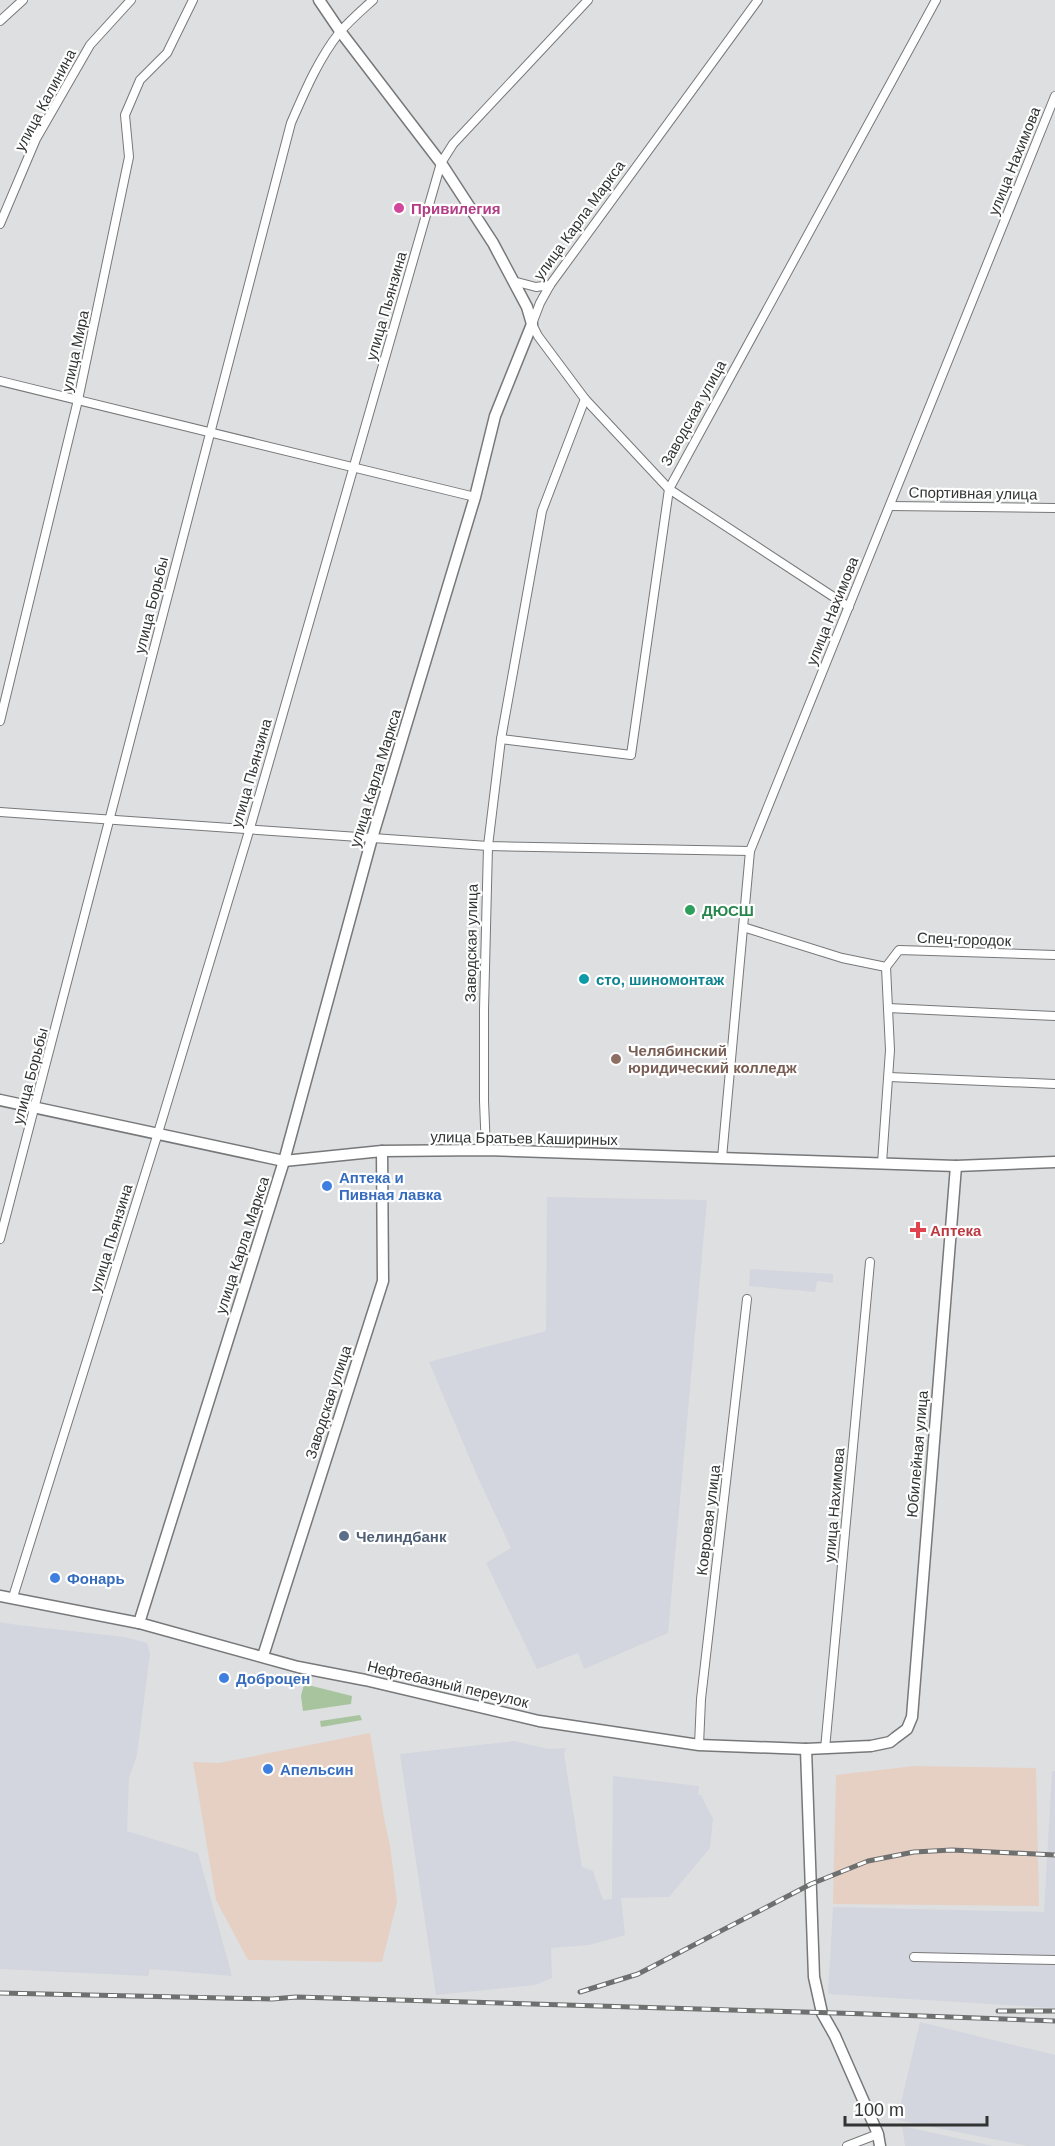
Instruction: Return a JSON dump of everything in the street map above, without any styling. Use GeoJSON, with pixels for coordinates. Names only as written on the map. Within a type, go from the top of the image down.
{"type":"FeatureCollection","features":[{"type":"Feature","properties":{"kind":"street"},"geometry":{"type":"LineString","coordinates":[[0,21],[23,0]]}},
{"type":"Feature","properties":{"kind":"street","name":"улица Калинина"},"geometry":{"type":"LineString","coordinates":[[0,224],[36,139],[90,45],[131,0]]}},
{"type":"Feature","properties":{"kind":"street","name":"улица Мира"},"geometry":{"type":"LineString","coordinates":[[0,721],[78,400],[129,157],[124,115],[140,80],[167,53],[193,0]]}},
{"type":"Feature","properties":{"kind":"street"},"geometry":{"type":"LineString","coordinates":[[320,0],[340,31],[441,163],[493,243],[527,307],[538,336],[585,399],[669,489],[849,607]]}},
{"type":"Feature","properties":{"kind":"street","name":"улица Борьбы"},"geometry":{"type":"LineString","coordinates":[[0,1239],[291,123],[314,70],[340,31],[373,0]]}},
{"type":"Feature","properties":{"kind":"street","name":"улица Пьянзина"},"geometry":{"type":"LineString","coordinates":[[13,1597],[158,1133],[250,828],[441,163],[453,144],[588,0]]}},
{"type":"Feature","properties":{"kind":"street","name":"улица Карла Маркса"},"geometry":{"type":"LineString","coordinates":[[139,1623],[284,1161],[372,838],[475,497],[495,416],[540,303],[550,285],[758,0]]}},
{"type":"Feature","properties":{"kind":"street","name":"Заводская улица"},"geometry":{"type":"LineString","coordinates":[[501,739],[631,755],[669,489],[936,0]]}},
{"type":"Feature","properties":{"kind":"street","name":"улица Нахимова"},"geometry":{"type":"LineString","coordinates":[[722,1158],[750,851],[1055,96]]}},
{"type":"Feature","properties":{"kind":"street"},"geometry":{"type":"LineString","coordinates":[[513,281],[536,287],[550,285]]}},
{"type":"Feature","properties":{"kind":"street"},"geometry":{"type":"LineString","coordinates":[[0,381],[475,497]]}},
{"type":"Feature","properties":{"kind":"street","name":"Заводская улица"},"geometry":{"type":"LineString","coordinates":[[486,1150],[484,1090],[488,846],[501,739],[542,512],[585,399]]}},
{"type":"Feature","properties":{"kind":"street","name":"Спортивная улица"},"geometry":{"type":"LineString","coordinates":[[890,506],[1055,508]]}},
{"type":"Feature","properties":{"kind":"street"},"geometry":{"type":"LineString","coordinates":[[0,812],[488,846],[750,851]]}},
{"type":"Feature","properties":{"kind":"street"},"geometry":{"type":"LineString","coordinates":[[743,927],[842,958],[886,967],[890,1050],[882,1163]]}},
{"type":"Feature","properties":{"kind":"street","name":"Спец-городок"},"geometry":{"type":"LineString","coordinates":[[886,967],[899,950],[1055,956]]}},
{"type":"Feature","properties":{"kind":"street"},"geometry":{"type":"LineString","coordinates":[[888,1008],[1055,1016]]}},
{"type":"Feature","properties":{"kind":"street"},"geometry":{"type":"LineString","coordinates":[[889,1077],[1055,1084]]}},
{"type":"Feature","properties":{"kind":"street","name":"улица Братьев Кашириных"},"geometry":{"type":"LineString","coordinates":[[0,1100],[284,1161],[382,1151],[486,1150],[956,1166],[1055,1162]]}},
{"type":"Feature","properties":{"kind":"street","name":"Заводская улица"},"geometry":{"type":"LineString","coordinates":[[263,1656],[383,1281],[382,1151]]}},
{"type":"Feature","properties":{"kind":"street","name":"Юбилейная улица"},"geometry":{"type":"LineString","coordinates":[[895,1738],[907,1729],[912,1717],[956,1166]]}},
{"type":"Feature","properties":{"kind":"street","name":"улица Нахимова"},"geometry":{"type":"LineString","coordinates":[[825,1749],[870,1262]]}},
{"type":"Feature","properties":{"kind":"street","name":"Ковровая улица"},"geometry":{"type":"LineString","coordinates":[[699,1745],[701,1699],[747,1299]]}},
{"type":"Feature","properties":{"kind":"street","name":"Нефтебазный переулок"},"geometry":{"type":"LineString","coordinates":[[0,1596],[139,1623],[298,1666],[539,1721],[699,1745],[825,1749],[871,1746],[890,1742],[895,1738]]}},
{"type":"Feature","properties":{"kind":"street"},"geometry":{"type":"LineString","coordinates":[[806,1749],[814,1977],[822,2013],[835,2036],[878,2134],[880,2146]]}},
{"type":"Feature","properties":{"kind":"street"},"geometry":{"type":"LineString","coordinates":[[914,1957],[1055,1960]]}},
{"type":"Feature","properties":{"kind":"street"},"geometry":{"type":"LineString","coordinates":[[847,2146],[878,2134]]}},
{"type":"Feature","properties":{"kind":"shaded area"},"geometry":{"type":"Polygon","coordinates":[[[547,1197],[707,1200],[668,1633],[584,1669],[578,1653],[537,1669],[486,1563],[511,1548],[478,1478],[429,1362],[546,1331],[547,1197]]]}},
{"type":"Feature","properties":{"kind":"shaded area"},"geometry":{"type":"Polygon","coordinates":[[[750,1269],[833,1274],[833,1283],[817,1281],[815,1292],[749,1286],[750,1269]]]}},
{"type":"Feature","properties":{"kind":"shaded area"},"geometry":{"type":"Polygon","coordinates":[[[0,1622],[125,1637],[147,1643],[150,1653],[137,1755],[129,1778],[127,1831],[198,1853],[232,1976],[150,1969],[148,1976],[0,1969],[0,1622]]]}},
{"type":"Feature","properties":{"kind":"shaded area"},"geometry":{"type":"Polygon","coordinates":[[[370,1733],[390,1846],[397,1902],[382,1962],[248,1960],[216,1900],[193,1762],[219,1763],[370,1733]]]}},
{"type":"Feature","properties":{"kind":"shaded area"},"geometry":{"type":"Polygon","coordinates":[[[514,1741],[548,1749],[566,1748],[564,1754],[582,1867],[593,1871],[603,1900],[612,1899],[613,1776],[699,1786],[698,1795],[701,1795],[713,1819],[710,1848],[669,1897],[621,1898],[625,1935],[589,1945],[551,1948],[552,1978],[535,1985],[436,1995],[400,1754],[514,1741]]]}},
{"type":"Feature","properties":{"kind":"shaded area"},"geometry":{"type":"Polygon","coordinates":[[[914,1766],[1036,1768],[1039,1906],[833,1904],[836,1775],[914,1766]]]}},
{"type":"Feature","properties":{"kind":"shaded area"},"geometry":{"type":"Polygon","coordinates":[[[1052,1771],[1055,1771],[1055,2008],[828,1994],[833,1907],[1044,1912],[1052,1771]]]}},
{"type":"Feature","properties":{"kind":"shaded area"},"geometry":{"type":"Polygon","coordinates":[[[920,2022],[1055,2055],[1055,2146],[1028,2146],[897,2120],[920,2022]]]}},
{"type":"Feature","properties":{"kind":"shaded area"},"geometry":{"type":"Polygon","coordinates":[[[902,2126],[993,2146],[905,2146],[902,2126]]]}},
{"type":"Feature","properties":{"kind":"green space"},"geometry":{"type":"Polygon","coordinates":[[[304,1684],[352,1696],[351,1704],[303,1711],[301,1696],[304,1684]]]}},
{"type":"Feature","properties":{"kind":"green space"},"geometry":{"type":"Polygon","coordinates":[[[360,1715],[362,1720],[321,1727],[320,1721],[360,1715]]]}},
{"type":"Feature","properties":{"kind":"railway"},"geometry":{"type":"LineString","coordinates":[[580,1992],[638,1974],[811,1884],[868,1861],[914,1852],[952,1850],[1055,1855]]}},
{"type":"Feature","properties":{"kind":"railway"},"geometry":{"type":"LineString","coordinates":[[0,1993],[272,1999],[296,1997],[1055,2021]]}},
{"type":"Feature","properties":{"kind":"railway"},"geometry":{"type":"LineString","coordinates":[[998,2011],[1055,2011]]}},
{"type":"Feature","properties":{"kind":"place","name":"Привилегия"},"geometry":{"type":"Point","coordinates":[399,208]}},
{"type":"Feature","properties":{"kind":"place","name":"ДЮСШ"},"geometry":{"type":"Point","coordinates":[690,910]}},
{"type":"Feature","properties":{"kind":"place","name":"сто, шиномонтаж"},"geometry":{"type":"Point","coordinates":[584,979]}},
{"type":"Feature","properties":{"kind":"place","name":"Челябинский юридический колледж"},"geometry":{"type":"Point","coordinates":[616,1059]}},
{"type":"Feature","properties":{"kind":"place","name":"Аптека и Пивная лавка"},"geometry":{"type":"Point","coordinates":[327,1186]}},
{"type":"Feature","properties":{"kind":"place","name":"Аптека"},"geometry":{"type":"Point","coordinates":[918,1230]}},
{"type":"Feature","properties":{"kind":"place","name":"Челиндбанк"},"geometry":{"type":"Point","coordinates":[344,1536]}},
{"type":"Feature","properties":{"kind":"place","name":"Фонарь"},"geometry":{"type":"Point","coordinates":[55,1578]}},
{"type":"Feature","properties":{"kind":"place","name":"Доброцен"},"geometry":{"type":"Point","coordinates":[224,1678]}},
{"type":"Feature","properties":{"kind":"place","name":"Апельсин"},"geometry":{"type":"Point","coordinates":[268,1769]}}]}
